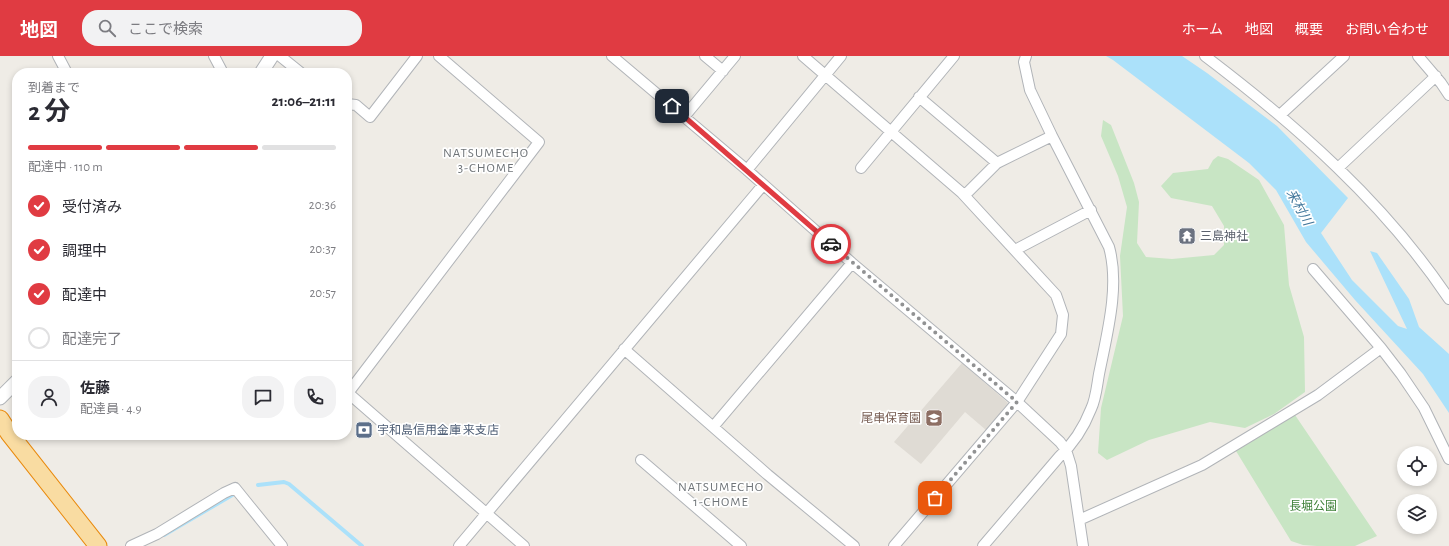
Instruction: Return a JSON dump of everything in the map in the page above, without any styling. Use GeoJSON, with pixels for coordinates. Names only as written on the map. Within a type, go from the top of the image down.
{"type":"FeatureCollection","features":[{"type":"Feature","properties":{"kind":"highway"},"geometry":{"type":"LineString","coordinates":[[0,419],[12,436]]}},
{"type":"Feature","properties":{"kind":"highway"},"geometry":{"type":"LineString","coordinates":[[15,440],[98,546]]}},
{"type":"Feature","properties":{"kind":"street"},"geometry":{"type":"LineString","coordinates":[[58,56],[64,68]]}},
{"type":"Feature","properties":{"kind":"street"},"geometry":{"type":"LineString","coordinates":[[214,56],[220,68]]}},
{"type":"Feature","properties":{"kind":"street"},"geometry":{"type":"LineString","coordinates":[[264,68],[272,56]]}},
{"type":"Feature","properties":{"kind":"street"},"geometry":{"type":"LineString","coordinates":[[280,56],[295,68]]}},
{"type":"Feature","properties":{"kind":"street"},"geometry":{"type":"LineString","coordinates":[[352,105],[356,105],[370,117],[417,56]]}},
{"type":"Feature","properties":{"kind":"street"},"geometry":{"type":"LineString","coordinates":[[352,386],[539,142],[439,56]]}},
{"type":"Feature","properties":{"kind":"street"},"geometry":{"type":"LineString","coordinates":[[612,56],[747,170],[852,263],[1017,402],[1060,442],[1066,450],[1071,466],[1083,546]]}},
{"type":"Feature","properties":{"kind":"street"},"geometry":{"type":"LineString","coordinates":[[706,56],[723,71]]}},
{"type":"Feature","properties":{"kind":"street"},"geometry":{"type":"LineString","coordinates":[[684,117],[735,56]]}},
{"type":"Feature","properties":{"kind":"street"},"geometry":{"type":"LineString","coordinates":[[803,56],[965,195],[1056,295],[1064,315],[1061,334],[1017,402],[894,546]]}},
{"type":"Feature","properties":{"kind":"street"},"geometry":{"type":"LineString","coordinates":[[747,170],[841,56]]}},
{"type":"Feature","properties":{"kind":"street"},"geometry":{"type":"LineString","coordinates":[[861,168],[890,131],[954,56]]}},
{"type":"Feature","properties":{"kind":"street"},"geometry":{"type":"LineString","coordinates":[[983,546],[1066,450],[1081,430],[1092,408],[1110,321],[1113,284],[1109,247],[1030,90],[1024,62],[1026,56]]}},
{"type":"Feature","properties":{"kind":"street"},"geometry":{"type":"LineString","coordinates":[[1205,56],[1280,115],[1338,168],[1394,226],[1449,299]]}},
{"type":"Feature","properties":{"kind":"street"},"geometry":{"type":"LineString","coordinates":[[1280,115],[1344,56]]}},
{"type":"Feature","properties":{"kind":"street"},"geometry":{"type":"LineString","coordinates":[[1418,56],[1436,76],[1449,95]]}},
{"type":"Feature","properties":{"kind":"street"},"geometry":{"type":"LineString","coordinates":[[1338,168],[1436,76]]}},
{"type":"Feature","properties":{"kind":"street"},"geometry":{"type":"LineString","coordinates":[[919,97],[997,163]]}},
{"type":"Feature","properties":{"kind":"street"},"geometry":{"type":"LineString","coordinates":[[965,195],[997,163],[1052,136]]}},
{"type":"Feature","properties":{"kind":"street"},"geometry":{"type":"LineString","coordinates":[[459,546],[763,185]]}},
{"type":"Feature","properties":{"kind":"street"},"geometry":{"type":"LineString","coordinates":[[1015,250],[1091,210]]}},
{"type":"Feature","properties":{"kind":"street"},"geometry":{"type":"LineString","coordinates":[[713,427],[852,263]]}},
{"type":"Feature","properties":{"kind":"street"},"geometry":{"type":"LineString","coordinates":[[1313,269],[1381,348],[1401,374],[1424,408],[1449,459]]}},
{"type":"Feature","properties":{"kind":"street"},"geometry":{"type":"LineString","coordinates":[[1079,520],[1202,465],[1318,395],[1381,348]]}},
{"type":"Feature","properties":{"kind":"street"},"geometry":{"type":"LineString","coordinates":[[624,350],[768,475],[854,546]]}},
{"type":"Feature","properties":{"kind":"street"},"geometry":{"type":"LineString","coordinates":[[0,398],[12,386]]}},
{"type":"Feature","properties":{"kind":"street"},"geometry":{"type":"LineString","coordinates":[[352,397],[524,546]]}},
{"type":"Feature","properties":{"kind":"street"},"geometry":{"type":"LineString","coordinates":[[641,460],[741,546]]}},
{"type":"Feature","properties":{"kind":"street"},"geometry":{"type":"LineString","coordinates":[[131,546],[157,534],[224,492],[235,488],[282,546]]}},
{"type":"Feature","properties":{"kind":"shaded area"},"geometry":{"type":"Polygon","coordinates":[[[962,363],[1008,403],[986,430],[965,412],[921,464],[894,442],[962,363]]]}},
{"type":"Feature","properties":{"kind":"green space"},"geometry":{"type":"Polygon","coordinates":[[[1103,120],[1111,125],[1134,183],[1139,202],[1137,243],[1146,257],[1172,259],[1214,255],[1224,245],[1224,226],[1212,206],[1171,198],[1161,186],[1173,173],[1208,169],[1213,160],[1218,156],[1228,159],[1259,180],[1284,225],[1289,285],[1304,337],[1305,392],[1274,414],[1245,428],[1210,422],[1149,440],[1107,460],[1098,453],[1101,408],[1123,316],[1120,256],[1127,207],[1118,176],[1101,136],[1103,120]]]}},
{"type":"Feature","properties":{"kind":"green space","name":"長堀公園"},"geometry":{"type":"Polygon","coordinates":[[[1295,415],[1377,536],[1355,546],[1303,545],[1291,541],[1236,451],[1295,415]]]}},
{"type":"Feature","properties":{"kind":"water","name":"来村川"},"geometry":{"type":"Polygon","coordinates":[[[1106,56],[1182,56],[1277,126],[1348,198],[1321,233],[1352,280],[1398,326],[1407,329],[1370,251],[1377,253],[1409,299],[1419,327],[1449,354],[1449,413],[1423,374],[1355,300],[1306,242],[1276,190],[1249,163],[1106,56]]]}},
{"type":"Feature","properties":{"kind":"waterway"},"geometry":{"type":"LineString","coordinates":[[258,485],[284,482],[289,484],[362,546]]}},
{"type":"Feature","properties":{"kind":"waterway"},"geometry":{"type":"LineString","coordinates":[[164,535],[234,494]]}},
{"type":"Feature","properties":{"kind":"way so far"},"geometry":{"type":"LineString","coordinates":[[831,244],[1017,402],[935,498]]}},
{"type":"Feature","properties":{"kind":"place","name":"三島神社"},"geometry":{"type":"Point","coordinates":[1187,236]}},
{"type":"Feature","properties":{"kind":"place","name":"尾串保育園"},"geometry":{"type":"Point","coordinates":[934,418]}},
{"type":"Feature","properties":{"kind":"place","name":"宇和島信用金庫 来支店"},"geometry":{"type":"Point","coordinates":[364,430]}},
{"type":"Feature","properties":{"kind":"district","name":"NATSUMECHO 3-CHOME"},"geometry":{"type":"Point","coordinates":[486,160]}},
{"type":"Feature","properties":{"kind":"district","name":"NATSUMECHO 1-CHOME"},"geometry":{"type":"Point","coordinates":[721,494]}},
{"type":"Feature","properties":{"kind":"route"},"geometry":{"type":"LineString","coordinates":[[672,106],[831,244]]}}]}
